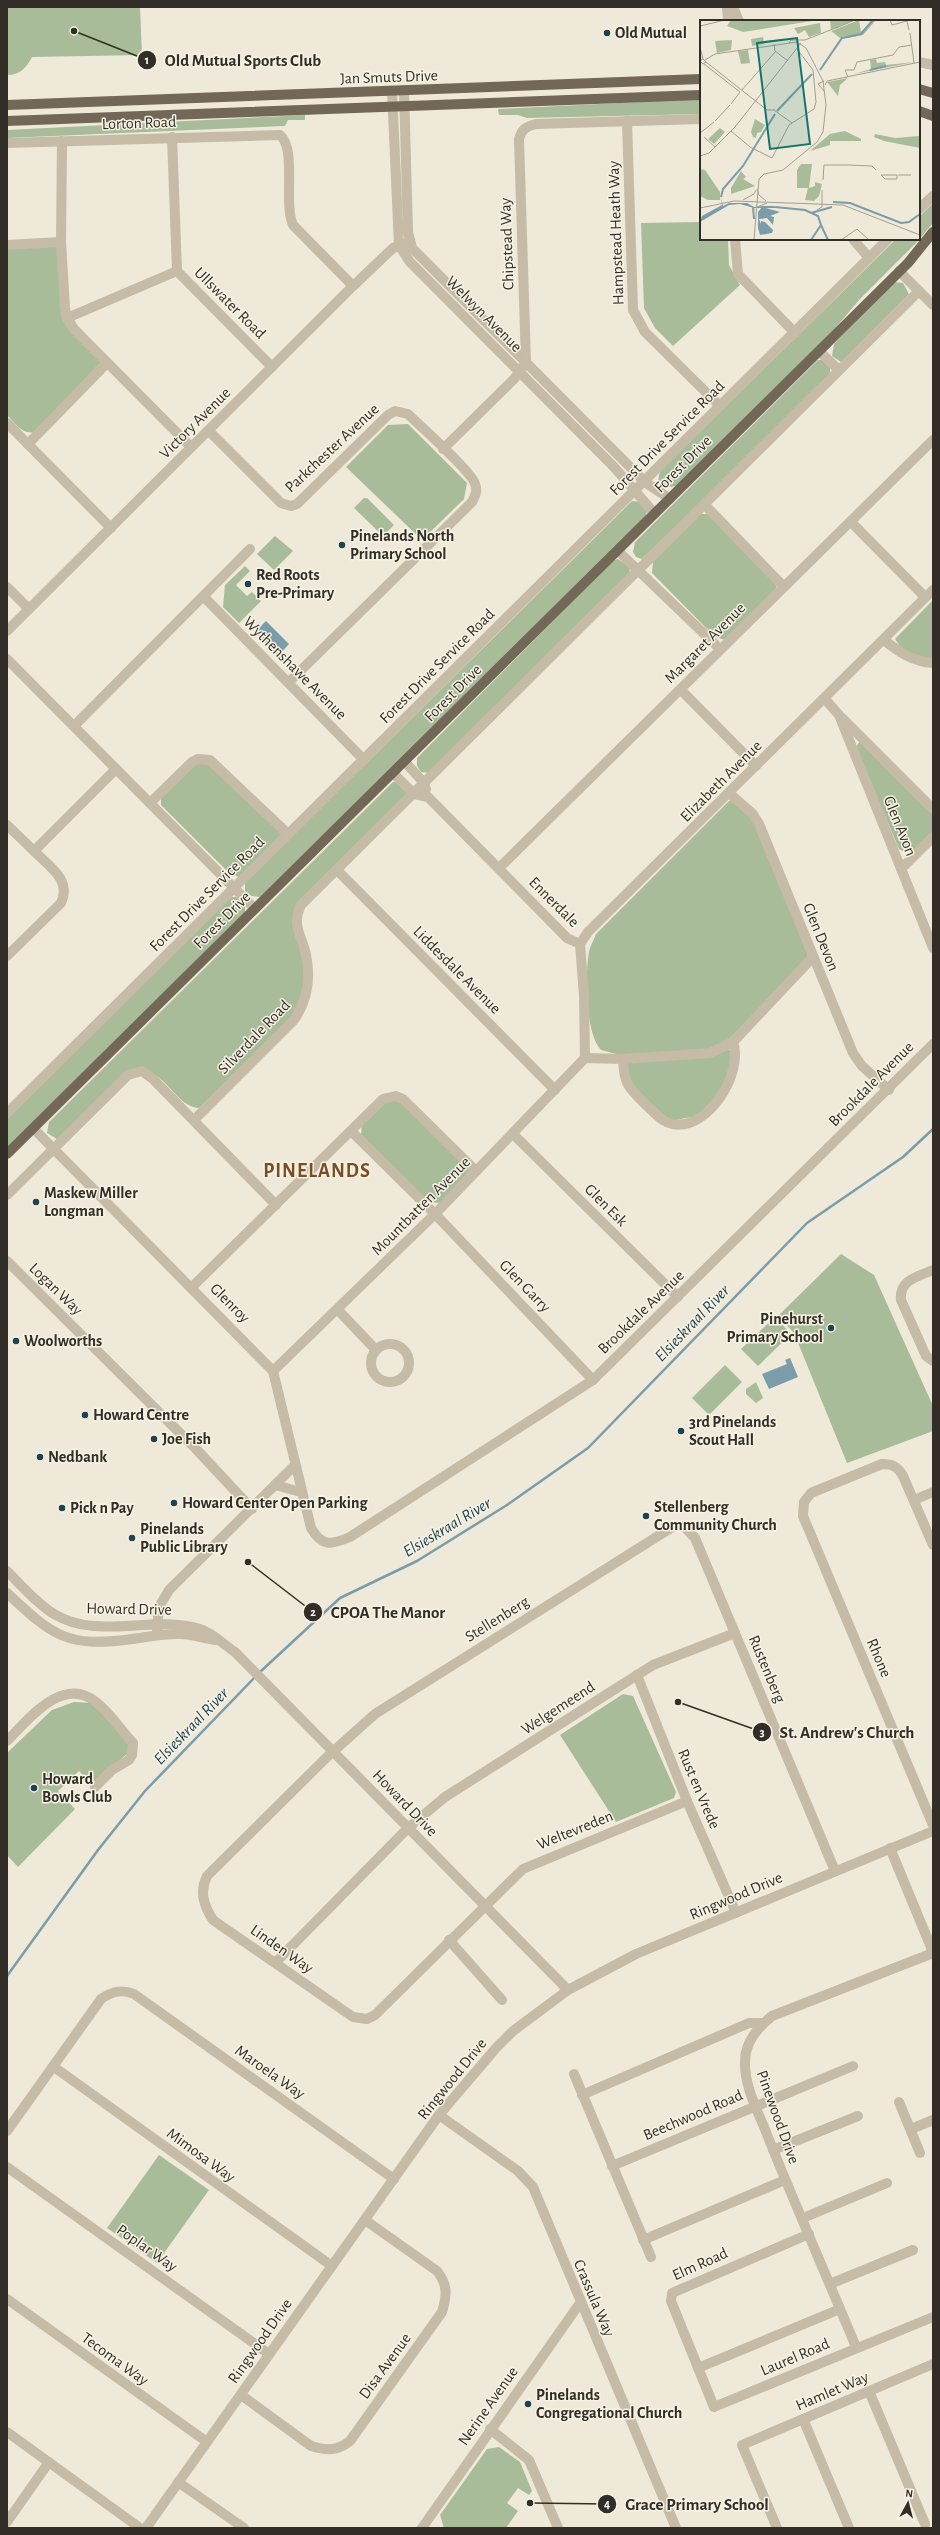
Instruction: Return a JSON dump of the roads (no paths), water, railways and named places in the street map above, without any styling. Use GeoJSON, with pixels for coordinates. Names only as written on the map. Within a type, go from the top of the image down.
{"type":"FeatureCollection","features":[{"type":"Feature","properties":{"kind":"main road","name":"Jan Smuts Drive"},"geometry":{"type":"LineString","coordinates":[[7,105],[700,79]]}},
{"type":"Feature","properties":{"kind":"main road"},"geometry":{"type":"LineString","coordinates":[[920,89],[933,93]]}},
{"type":"Feature","properties":{"kind":"main road","name":"Jan Smuts Drive"},"geometry":{"type":"LineString","coordinates":[[7,121],[700,95]]}},
{"type":"Feature","properties":{"kind":"main road"},"geometry":{"type":"LineString","coordinates":[[920,111],[933,116]]}},
{"type":"Feature","properties":{"kind":"main road","name":"Forest Drive"},"geometry":{"type":"LineString","coordinates":[[919,251],[933,232]]}},
{"type":"Feature","properties":{"kind":"main road","name":"Forest Drive"},"geometry":{"type":"LineString","coordinates":[[7,1154],[393,774],[919,251],[933,239]]}},
{"type":"Feature","properties":{"kind":"street"},"geometry":{"type":"LineString","coordinates":[[727,7],[728,20]]}},
{"type":"Feature","properties":{"kind":"street"},"geometry":{"type":"LineString","coordinates":[[732,7],[734,20]]}},
{"type":"Feature","properties":{"kind":"street"},"geometry":{"type":"LineString","coordinates":[[732,7],[738,20]]}},
{"type":"Feature","properties":{"kind":"street"},"geometry":{"type":"LineString","coordinates":[[920,62],[933,65]]}},
{"type":"Feature","properties":{"kind":"street"},"geometry":{"type":"LineString","coordinates":[[404,90],[404,244]]}},
{"type":"Feature","properties":{"kind":"street"},"geometry":{"type":"LineString","coordinates":[[392,91],[392,107],[404,244]]}},
{"type":"Feature","properties":{"kind":"street"},"geometry":{"type":"LineString","coordinates":[[627,121],[700,119]]}},
{"type":"Feature","properties":{"kind":"street","name":"Chipstead Way"},"geometry":{"type":"LineString","coordinates":[[523,367],[519,139],[521,131],[526,126],[627,121]]}},
{"type":"Feature","properties":{"kind":"street","name":"Hampstead Heath Way"},"geometry":{"type":"LineString","coordinates":[[627,121],[633,310],[645,332],[720,406]]}},
{"type":"Feature","properties":{"kind":"street","name":"Lorton Road"},"geometry":{"type":"LineString","coordinates":[[7,143],[272,134],[280,135],[287,145],[289,213],[293,225],[353,286]]}},
{"type":"Feature","properties":{"kind":"street","name":"Ullswater Road"},"geometry":{"type":"LineString","coordinates":[[172,137],[177,271],[272,367]]}},
{"type":"Feature","properties":{"kind":"street"},"geometry":{"type":"LineString","coordinates":[[62,141],[61,242],[67,318],[74,329],[191,448]]}},
{"type":"Feature","properties":{"kind":"street"},"geometry":{"type":"LineString","coordinates":[[920,208],[933,196]]}},
{"type":"Feature","properties":{"kind":"street"},"geometry":{"type":"LineString","coordinates":[[735,240],[738,274],[795,333]]}},
{"type":"Feature","properties":{"kind":"street"},"geometry":{"type":"LineString","coordinates":[[854,240],[869,258]]}},
{"type":"Feature","properties":{"kind":"street","name":"Forest Drive Service Road"},"geometry":{"type":"LineString","coordinates":[[7,1113],[645,482],[887,240]]}},
{"type":"Feature","properties":{"kind":"street"},"geometry":{"type":"LineString","coordinates":[[7,244],[61,242]]}},
{"type":"Feature","properties":{"kind":"street","name":"Victory Avenue"},"geometry":{"type":"LineString","coordinates":[[7,631],[353,286],[385,257],[404,244]]}},
{"type":"Feature","properties":{"kind":"street","name":"Welwyn Avenue"},"geometry":{"type":"LineString","coordinates":[[404,244],[410,262],[645,482],[670,499]]}},
{"type":"Feature","properties":{"kind":"street","name":"Welwyn Avenue"},"geometry":{"type":"LineString","coordinates":[[404,244],[523,367],[636,490],[655,514]]}},
{"type":"Feature","properties":{"kind":"street"},"geometry":{"type":"LineString","coordinates":[[385,257],[397,255],[410,262]]}},
{"type":"Feature","properties":{"kind":"street"},"geometry":{"type":"LineString","coordinates":[[67,318],[177,271]]}},
{"type":"Feature","properties":{"kind":"street"},"geometry":{"type":"LineString","coordinates":[[899,271],[933,305]]}},
{"type":"Feature","properties":{"kind":"street"},"geometry":{"type":"LineString","coordinates":[[338,871],[424,783],[919,291]]}},
{"type":"Feature","properties":{"kind":"street"},"geometry":{"type":"LineString","coordinates":[[819,351],[839,370]]}},
{"type":"Feature","properties":{"kind":"street"},"geometry":{"type":"LineString","coordinates":[[28,444],[107,363]]}},
{"type":"Feature","properties":{"kind":"street"},"geometry":{"type":"LineString","coordinates":[[289,682],[472,502],[476,494],[476,486],[473,479],[443,449],[523,367]]}},
{"type":"Feature","properties":{"kind":"street","name":"Parkchester Avenue"},"geometry":{"type":"LineString","coordinates":[[209,431],[281,504],[286,506],[297,504],[388,415],[395,411],[408,414],[443,449]]}},
{"type":"Feature","properties":{"kind":"street"},"geometry":{"type":"LineString","coordinates":[[7,423],[111,528]]}},
{"type":"Feature","properties":{"kind":"street","name":"Margaret Avenue"},"geometry":{"type":"LineString","coordinates":[[499,868],[680,690],[783,586],[851,522],[933,440]]}},
{"type":"Feature","properties":{"kind":"street"},"geometry":{"type":"LineString","coordinates":[[704,505],[783,586]]}},
{"type":"Feature","properties":{"kind":"street"},"geometry":{"type":"LineString","coordinates":[[851,522],[929,594]]}},
{"type":"Feature","properties":{"kind":"street"},"geometry":{"type":"LineString","coordinates":[[74,726],[204,598],[250,549]]}},
{"type":"Feature","properties":{"kind":"street"},"geometry":{"type":"LineString","coordinates":[[618,551],[639,569],[720,649]]}},
{"type":"Feature","properties":{"kind":"street"},"geometry":{"type":"LineString","coordinates":[[7,587],[29,609]]}},
{"type":"Feature","properties":{"kind":"street","name":"Elizabeth Avenue"},"geometry":{"type":"LineString","coordinates":[[580,944],[588,932],[730,794],[756,766],[929,594]]}},
{"type":"Feature","properties":{"kind":"street","name":"Wythenshawe Avenue"},"geometry":{"type":"LineString","coordinates":[[204,598],[289,682],[364,760]]}},
{"type":"Feature","properties":{"kind":"street"},"geometry":{"type":"LineString","coordinates":[[884,640],[901,654],[916,660],[933,664]]}},
{"type":"Feature","properties":{"kind":"street"},"geometry":{"type":"LineString","coordinates":[[7,659],[255,909]]}},
{"type":"Feature","properties":{"kind":"street"},"geometry":{"type":"LineString","coordinates":[[680,690],[756,766]]}},
{"type":"Feature","properties":{"kind":"street","name":"Glen Avon"},"geometry":{"type":"LineString","coordinates":[[825,699],[839,715],[933,809]]}},
{"type":"Feature","properties":{"kind":"street","name":"Glen Avon"},"geometry":{"type":"LineString","coordinates":[[839,715],[933,948]]}},
{"type":"Feature","properties":{"kind":"street"},"geometry":{"type":"LineString","coordinates":[[150,803],[192,762],[198,759],[210,760],[288,834]]}},
{"type":"Feature","properties":{"kind":"street","name":"Ennerdale"},"geometry":{"type":"LineString","coordinates":[[404,762],[424,783],[428,797],[567,938],[580,944],[584,995],[585,1058]]}},
{"type":"Feature","properties":{"kind":"street"},"geometry":{"type":"LineString","coordinates":[[34,851],[116,769]]}},
{"type":"Feature","properties":{"kind":"street"},"geometry":{"type":"LineString","coordinates":[[393,774],[414,794],[428,797]]}},
{"type":"Feature","properties":{"kind":"street","name":"Glen Devon"},"geometry":{"type":"LineString","coordinates":[[730,794],[752,813],[759,824],[857,1060],[889,1090]]}},
{"type":"Feature","properties":{"kind":"street"},"geometry":{"type":"LineString","coordinates":[[7,825],[62,880],[64,895],[61,903],[7,956]]}},
{"type":"Feature","properties":{"kind":"street"},"geometry":{"type":"LineString","coordinates":[[901,870],[933,837]]}},
{"type":"Feature","properties":{"kind":"street","name":"Silverdale Road"},"geometry":{"type":"LineString","coordinates":[[194,1120],[294,1020],[304,1006],[307,996],[308,968],[296,917],[301,905],[338,871]]}},
{"type":"Feature","properties":{"kind":"street","name":"Liddesdale Avenue"},"geometry":{"type":"LineString","coordinates":[[338,871],[555,1090]]}},
{"type":"Feature","properties":{"kind":"street"},"geometry":{"type":"LineString","coordinates":[[585,1058],[622,1059],[710,1053],[733,1042],[813,957]]}},
{"type":"Feature","properties":{"kind":"street"},"geometry":{"type":"LineString","coordinates":[[622,1059],[624,1078],[627,1086],[662,1120],[674,1124],[687,1124],[698,1120],[726,1091],[731,1080],[735,1056],[733,1042]]}},
{"type":"Feature","properties":{"kind":"street","name":"Brookdale Avenue"},"geometry":{"type":"LineString","coordinates":[[301,1492],[311,1528],[317,1539],[326,1543],[338,1542],[350,1537],[593,1380],[889,1090],[933,1044]]}},
{"type":"Feature","properties":{"kind":"street","name":"Mountbatten Avenue"},"geometry":{"type":"LineString","coordinates":[[273,1371],[338,1310],[435,1214],[585,1058]]}},
{"type":"Feature","properties":{"kind":"street"},"geometry":{"type":"LineString","coordinates":[[7,1196],[128,1075],[142,1071],[148,1074],[194,1120],[276,1205]]}},
{"type":"Feature","properties":{"kind":"street"},"geometry":{"type":"LineString","coordinates":[[192,1287],[352,1132],[383,1099],[396,1096],[476,1171]]}},
{"type":"Feature","properties":{"kind":"street","name":"Glenroy"},"geometry":{"type":"LineString","coordinates":[[33,1128],[192,1287],[273,1371]]}},
{"type":"Feature","properties":{"kind":"street","name":"Glen Garry"},"geometry":{"type":"LineString","coordinates":[[352,1132],[435,1214],[593,1380]]}},
{"type":"Feature","properties":{"kind":"street","name":"Glen Esk"},"geometry":{"type":"LineString","coordinates":[[512,1134],[678,1297]]}},
{"type":"Feature","properties":{"kind":"street","name":"Logan Way"},"geometry":{"type":"LineString","coordinates":[[7,1261],[197,1450],[252,1509]]}},
{"type":"Feature","properties":{"kind":"street"},"geometry":{"type":"LineString","coordinates":[[933,1270],[905,1282],[901,1288],[901,1300],[926,1356],[933,1361]]}},
{"type":"Feature","properties":{"kind":"street"},"geometry":{"type":"LineString","coordinates":[[338,1310],[376,1350]]}},
{"type":"Feature","properties":{"kind":"street"},"geometry":{"type":"LineString","coordinates":[[273,1371],[301,1492]]}},
{"type":"Feature","properties":{"kind":"street","name":"Rhone"},"geometry":{"type":"LineString","coordinates":[[914,1500],[899,1468],[887,1464],[811,1493],[804,1502],[804,1516],[933,1825]]}},
{"type":"Feature","properties":{"kind":"street"},"geometry":{"type":"LineString","coordinates":[[158,1636],[157,1624],[159,1607],[169,1590],[294,1466]]}},
{"type":"Feature","properties":{"kind":"street"},"geometry":{"type":"LineString","coordinates":[[275,1485],[301,1492]]}},
{"type":"Feature","properties":{"kind":"street"},"geometry":{"type":"LineString","coordinates":[[933,1492],[914,1500],[933,1545]]}},
{"type":"Feature","properties":{"kind":"street","name":"Rustenberg"},"geometry":{"type":"LineString","coordinates":[[684,1526],[695,1538],[835,1871]]}},
{"type":"Feature","properties":{"kind":"street","name":"Stellenberg"},"geometry":{"type":"LineString","coordinates":[[202,1884],[207,1876],[333,1751],[375,1714],[667,1528],[684,1526]]}},
{"type":"Feature","properties":{"kind":"street","name":"Howard Drive"},"geometry":{"type":"LineString","coordinates":[[7,1571],[41,1605],[68,1621],[102,1627],[157,1624],[200,1629],[217,1640],[243,1660],[568,1990]]}},
{"type":"Feature","properties":{"kind":"street","name":"Howard Drive"},"geometry":{"type":"LineString","coordinates":[[7,1593],[40,1625],[63,1637],[98,1642],[181,1634],[217,1640]]}},
{"type":"Feature","properties":{"kind":"street","name":"Welgemeend"},"geometry":{"type":"LineString","coordinates":[[276,1962],[408,1828],[424,1813],[457,1789],[653,1665],[735,1633]]}},
{"type":"Feature","properties":{"kind":"street","name":"Rust en Vrede"},"geometry":{"type":"LineString","coordinates":[[637,1675],[687,1801],[736,1913]]}},
{"type":"Feature","properties":{"kind":"street"},"geometry":{"type":"LineString","coordinates":[[7,1741],[46,1703],[56,1698],[78,1695],[91,1700],[133,1743],[134,1749],[129,1760],[112,1770],[95,1787]]}},
{"type":"Feature","properties":{"kind":"street","name":"Weltevreden"},"geometry":{"type":"LineString","coordinates":[[367,2018],[375,2015],[513,1876],[530,1865],[687,1801]]}},
{"type":"Feature","properties":{"kind":"street","name":"Ringwood Drive"},"geometry":{"type":"LineString","coordinates":[[146,2528],[439,2115],[496,2048],[528,2020],[568,1990],[636,1954],[933,1831]]}},
{"type":"Feature","properties":{"kind":"street"},"geometry":{"type":"LineString","coordinates":[[890,1848],[933,1952]]}},
{"type":"Feature","properties":{"kind":"street","name":"Linden Way"},"geometry":{"type":"LineString","coordinates":[[202,1884],[202,1897],[206,1910],[213,1920],[276,1962],[353,2017],[367,2018]]}},
{"type":"Feature","properties":{"kind":"street"},"geometry":{"type":"LineString","coordinates":[[449,1940],[502,2000]]}},
{"type":"Feature","properties":{"kind":"street","name":"Pinewood Drive"},"geometry":{"type":"LineString","coordinates":[[856,2347],[803,2218],[785,2180],[755,2105],[745,2074],[745,2060],[750,2040],[763,2023],[784,2011],[933,1952]]}},
{"type":"Feature","properties":{"kind":"street","name":"Maroela Way"},"geometry":{"type":"LineString","coordinates":[[54,2067],[101,1999],[109,1993],[127,1991],[141,1999],[394,2178]]}},
{"type":"Feature","properties":{"kind":"street"},"geometry":{"type":"LineString","coordinates":[[582,2095],[749,2023],[763,2023]]}},
{"type":"Feature","properties":{"kind":"street"},"geometry":{"type":"LineString","coordinates":[[726,2034],[742,2036],[750,2040]]}},
{"type":"Feature","properties":{"kind":"street","name":"Beechwood Road"},"geometry":{"type":"LineString","coordinates":[[612,2166],[755,2105],[853,2066]]}},
{"type":"Feature","properties":{"kind":"street"},"geometry":{"type":"LineString","coordinates":[[7,2131],[54,2067]]}},
{"type":"Feature","properties":{"kind":"street","name":"Mimosa Way"},"geometry":{"type":"LineString","coordinates":[[54,2067],[332,2266]]}},
{"type":"Feature","properties":{"kind":"street"},"geometry":{"type":"LineString","coordinates":[[574,2074],[651,2257]]}},
{"type":"Feature","properties":{"kind":"street"},"geometry":{"type":"LineString","coordinates":[[899,2102],[920,2153]]}},
{"type":"Feature","properties":{"kind":"street","name":"Crassula Way"},"geometry":{"type":"LineString","coordinates":[[439,2115],[518,2172],[533,2187],[580,2303],[676,2528]]}},
{"type":"Feature","properties":{"kind":"street"},"geometry":{"type":"LineString","coordinates":[[773,2150],[858,2116]]}},
{"type":"Feature","properties":{"kind":"street"},"geometry":{"type":"LineString","coordinates":[[911,2129],[933,2120]]}},
{"type":"Feature","properties":{"kind":"street","name":"Poplar Way"},"geometry":{"type":"LineString","coordinates":[[7,2167],[270,2354]]}},
{"type":"Feature","properties":{"kind":"street"},"geometry":{"type":"LineString","coordinates":[[643,2240],[785,2180]]}},
{"type":"Feature","properties":{"kind":"street"},"geometry":{"type":"LineString","coordinates":[[803,2218],[887,2183]]}},
{"type":"Feature","properties":{"kind":"street","name":"Disa Avenue"},"geometry":{"type":"LineString","coordinates":[[241,2395],[312,2446],[322,2450],[342,2446],[350,2441],[442,2312],[447,2292],[444,2280],[437,2271],[365,2220]]}},
{"type":"Feature","properties":{"kind":"street","name":"Elm Road"},"geometry":{"type":"LineString","coordinates":[[697,2366],[670,2301],[672,2293],[809,2234]]}},
{"type":"Feature","properties":{"kind":"street"},"geometry":{"type":"LineString","coordinates":[[830,2284],[912,2250]]}},
{"type":"Feature","properties":{"kind":"street","name":"Tecoma Way"},"geometry":{"type":"LineString","coordinates":[[7,2299],[206,2442]]}},
{"type":"Feature","properties":{"kind":"street","name":"Nerine Avenue"},"geometry":{"type":"LineString","coordinates":[[425,2527],[490,2429],[580,2303]]}},
{"type":"Feature","properties":{"kind":"street"},"geometry":{"type":"LineString","coordinates":[[697,2366],[840,2309]]}},
{"type":"Feature","properties":{"kind":"street","name":"Laurel Road"},"geometry":{"type":"LineString","coordinates":[[697,2366],[714,2407],[856,2347],[933,2317]]}},
{"type":"Feature","properties":{"kind":"street","name":"Hamlet Way"},"geometry":{"type":"LineString","coordinates":[[777,2528],[742,2445],[933,2364]]}},
{"type":"Feature","properties":{"kind":"street"},"geometry":{"type":"LineString","coordinates":[[869,2391],[925,2524]]}},
{"type":"Feature","properties":{"kind":"street"},"geometry":{"type":"LineString","coordinates":[[803,2419],[849,2528]]}},
{"type":"Feature","properties":{"kind":"street"},"geometry":{"type":"LineString","coordinates":[[490,2429],[529,2460],[558,2528]]}},
{"type":"Feature","properties":{"kind":"street"},"geometry":{"type":"LineString","coordinates":[[7,2432],[140,2528]]}},
{"type":"Feature","properties":{"kind":"street"},"geometry":{"type":"LineString","coordinates":[[7,2522],[49,2462]]}},
{"type":"Feature","properties":{"kind":"street"},"geometry":{"type":"LineString","coordinates":[[178,2482],[244,2528]]}},
{"type":"Feature","properties":{"kind":"water"},"geometry":{"type":"Polygon","coordinates":[[[266,621],[289,644],[278,656],[255,632],[266,621]]]}},
{"type":"Feature","properties":{"kind":"water"},"geometry":{"type":"Polygon","coordinates":[[[790,1358],[798,1377],[769,1389],[762,1374],[787,1364],[785,1360],[790,1358]]]}},
{"type":"Feature","properties":{"kind":"waterway","name":"Elsieskraal River"},"geometry":{"type":"LineString","coordinates":[[260,1672],[340,1598],[417,1561],[507,1505],[588,1448],[807,1223],[903,1157],[933,1129]]}},
{"type":"Feature","properties":{"kind":"waterway","name":"Elsieskraal River"},"geometry":{"type":"LineString","coordinates":[[7,1976],[98,1850],[145,1791],[256,1676]]}},
{"type":"Feature","properties":{"kind":"place","name":"Old Mutual Sports Club"},"geometry":{"type":"Point","coordinates":[74,31]}},
{"type":"Feature","properties":{"kind":"place","name":"Old Mutual"},"geometry":{"type":"Point","coordinates":[607,33]}},
{"type":"Feature","properties":{"kind":"place","name":"Pinelands North Primary School"},"geometry":{"type":"Point","coordinates":[342,545]}},
{"type":"Feature","properties":{"kind":"place","name":"Red Roots Pre-Primary"},"geometry":{"type":"Point","coordinates":[248,584]}},
{"type":"Feature","properties":{"kind":"place","name":"Maskew Miller Longman"},"geometry":{"type":"Point","coordinates":[36,1202]}},
{"type":"Feature","properties":{"kind":"place","name":"Pinehurst Primary School"},"geometry":{"type":"Point","coordinates":[831,1328]}},
{"type":"Feature","properties":{"kind":"place","name":"Woolworths"},"geometry":{"type":"Point","coordinates":[16,1341]}},
{"type":"Feature","properties":{"kind":"place","name":"Howard Centre"},"geometry":{"type":"Point","coordinates":[85,1415]}},
{"type":"Feature","properties":{"kind":"place","name":"3rd Pinelands Scout Hall"},"geometry":{"type":"Point","coordinates":[681,1431]}},
{"type":"Feature","properties":{"kind":"place","name":"Joe Fish"},"geometry":{"type":"Point","coordinates":[154,1439]}},
{"type":"Feature","properties":{"kind":"place","name":"Nedbank"},"geometry":{"type":"Point","coordinates":[40,1457]}},
{"type":"Feature","properties":{"kind":"place","name":"Howard Center Open Parking"},"geometry":{"type":"Point","coordinates":[174,1503]}},
{"type":"Feature","properties":{"kind":"place","name":"Pick n Pay"},"geometry":{"type":"Point","coordinates":[62,1508]}},
{"type":"Feature","properties":{"kind":"place","name":"Stellenberg Community Church"},"geometry":{"type":"Point","coordinates":[646,1516]}},
{"type":"Feature","properties":{"kind":"place","name":"Pinelands Public Library"},"geometry":{"type":"Point","coordinates":[132,1538]}},
{"type":"Feature","properties":{"kind":"place","name":"CPOA The Manor"},"geometry":{"type":"Point","coordinates":[248,1562]}},
{"type":"Feature","properties":{"kind":"place","name":"St. Andrew's Church"},"geometry":{"type":"Point","coordinates":[678,1702]}},
{"type":"Feature","properties":{"kind":"place","name":"Howard Bowls Club"},"geometry":{"type":"Point","coordinates":[34,1788]}},
{"type":"Feature","properties":{"kind":"place","name":"Pinelands Congregational Church"},"geometry":{"type":"Point","coordinates":[528,2404]}},
{"type":"Feature","properties":{"kind":"place","name":"Grace Primary School"},"geometry":{"type":"Point","coordinates":[530,2503]}},
{"type":"Feature","properties":{"kind":"district","name":"PINELANDS"},"geometry":{"type":"Point","coordinates":[317,1171]}}]}
